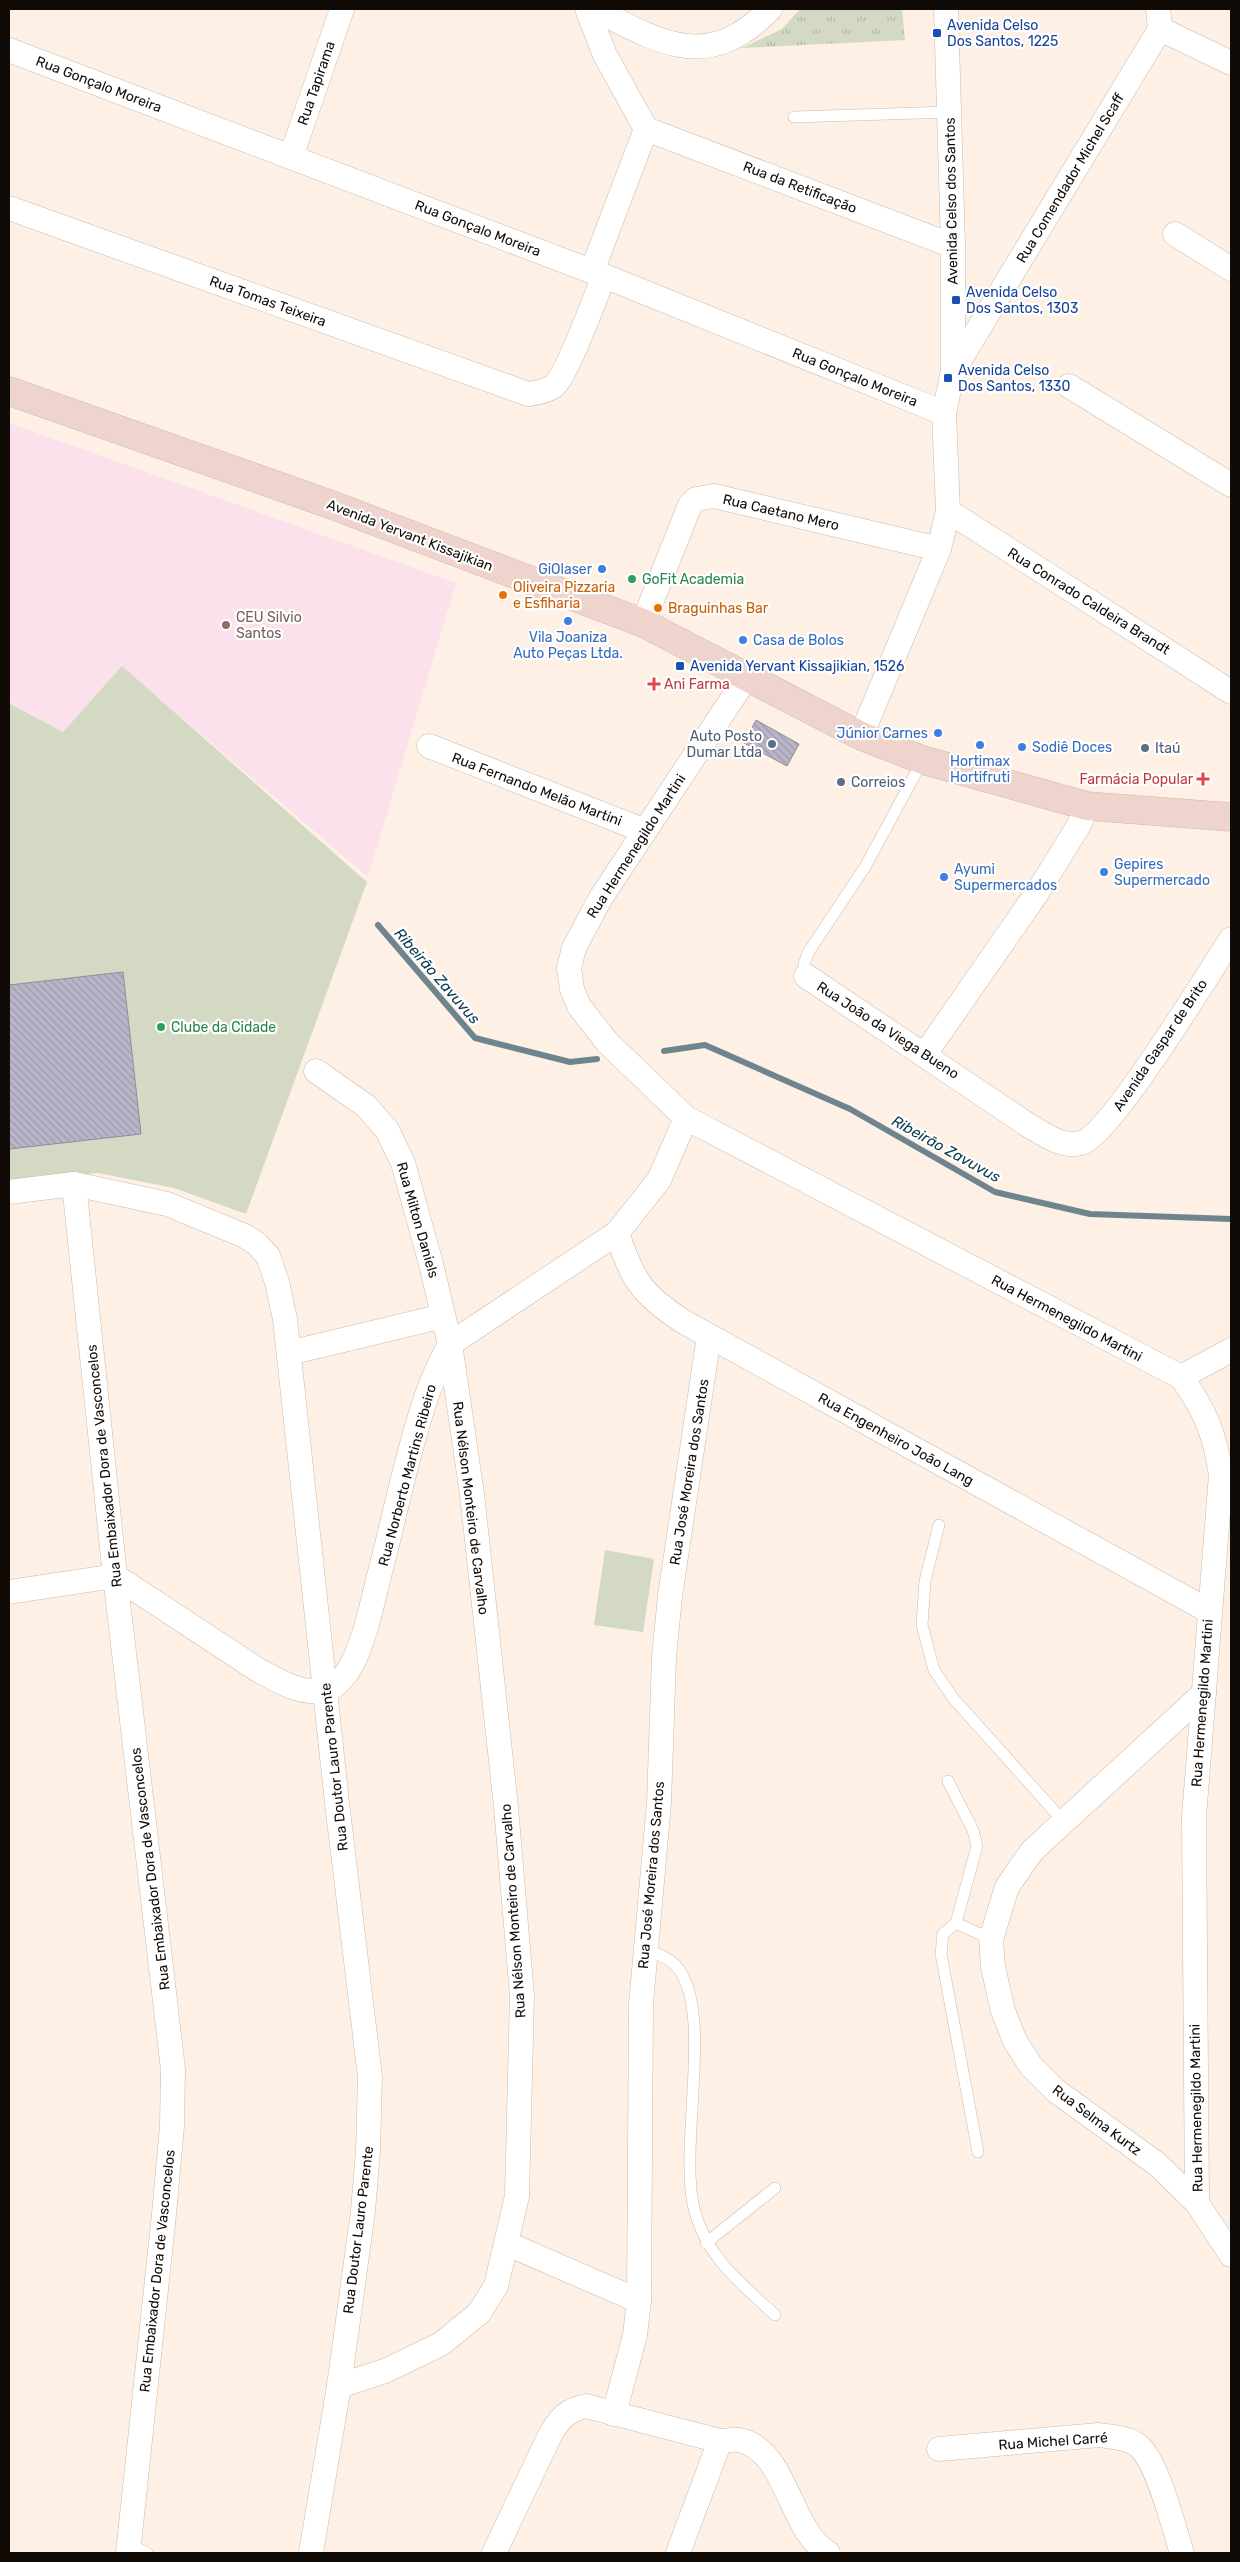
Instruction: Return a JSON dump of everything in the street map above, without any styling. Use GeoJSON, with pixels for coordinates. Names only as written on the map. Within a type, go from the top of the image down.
{"type":"FeatureCollection","features":[{"type":"Feature","properties":{"kind":"main road","name":"Avenida Yervant Kissajikian"},"geometry":{"type":"LineString","coordinates":[[9,391],[332,505],[643,623],[861,736],[923,760],[1088,806],[1231,817]]}},
{"type":"Feature","properties":{"kind":"street","name":"Rua Tapirama"},"geometry":{"type":"LineString","coordinates":[[291,157],[342,9]]}},
{"type":"Feature","properties":{"kind":"street"},"geometry":{"type":"LineString","coordinates":[[587,9],[605,56],[646,129],[598,274]]}},
{"type":"Feature","properties":{"kind":"street"},"geometry":{"type":"LineString","coordinates":[[595,9],[650,38],[686,47],[714,45],[738,36],[755,24],[770,9]]}},
{"type":"Feature","properties":{"kind":"street","name":"Avenida Celso dos Santos"},"geometry":{"type":"LineString","coordinates":[[861,736],[939,549],[948,511],[944,413],[953,371],[953,246],[946,9]]}},
{"type":"Feature","properties":{"kind":"street"},"geometry":{"type":"LineString","coordinates":[[1159,19],[1231,63]]}},
{"type":"Feature","properties":{"kind":"street","name":"Rua Comendador Michel Scaff"},"geometry":{"type":"LineString","coordinates":[[953,371],[1159,19]]}},
{"type":"Feature","properties":{"kind":"street","name":"Rua Gonçalo Moreira"},"geometry":{"type":"LineString","coordinates":[[9,50],[598,274],[944,413]]}},
{"type":"Feature","properties":{"kind":"street","name":"Rua da Retificação"},"geometry":{"type":"LineString","coordinates":[[646,129],[953,246]]}},
{"type":"Feature","properties":{"kind":"street","name":"Rua Tomas Teixeira"},"geometry":{"type":"LineString","coordinates":[[9,208],[528,394],[541,392],[554,386],[564,370],[598,274]]}},
{"type":"Feature","properties":{"kind":"street"},"geometry":{"type":"LineString","coordinates":[[1175,234],[1231,269]]}},
{"type":"Feature","properties":{"kind":"street"},"geometry":{"type":"LineString","coordinates":[[1069,386],[1231,485]]}},
{"type":"Feature","properties":{"kind":"street","name":"Rua Caetano Mero"},"geometry":{"type":"LineString","coordinates":[[643,623],[690,505],[704,496],[714,496],[939,549]]}},
{"type":"Feature","properties":{"kind":"street","name":"Rua Conrado Caldeira Brandt"},"geometry":{"type":"LineString","coordinates":[[948,511],[1231,692]]}},
{"type":"Feature","properties":{"kind":"street","name":"Rua Hermenegildo Martini"},"geometry":{"type":"LineString","coordinates":[[746,678],[600,899],[574,948],[569,968],[572,989],[579,1006],[607,1042],[686,1118],[1181,1377],[1209,1420],[1217,1446],[1220,1475],[1194,1826],[1197,2203]]}},
{"type":"Feature","properties":{"kind":"street","name":"Rua Fernando Melão Martini"},"geometry":{"type":"LineString","coordinates":[[429,746],[645,831]]}},
{"type":"Feature","properties":{"kind":"street"},"geometry":{"type":"LineString","coordinates":[[925,1054],[1038,893],[1079,825],[1088,806]]}},
{"type":"Feature","properties":{"kind":"street","name":"Avenida Gaspar de Brito"},"geometry":{"type":"LineString","coordinates":[[1082,1143],[1095,1136],[1150,1064],[1231,940]]}},
{"type":"Feature","properties":{"kind":"street","name":"Rua João da Viega Bueno"},"geometry":{"type":"LineString","coordinates":[[806,976],[1051,1138],[1059,1142],[1082,1143]]}},
{"type":"Feature","properties":{"kind":"street","name":"Rua Milton Daniels"},"geometry":{"type":"LineString","coordinates":[[316,1071],[366,1106],[387,1130],[404,1163],[450,1344]]}},
{"type":"Feature","properties":{"kind":"street","name":"Rua Norberto Martins Ribeiro"},"geometry":{"type":"LineString","coordinates":[[326,1690],[344,1676],[352,1662],[374,1598],[423,1407],[437,1368],[450,1344],[617,1233],[659,1180],[686,1118]]}},
{"type":"Feature","properties":{"kind":"street","name":"Rua Doutor Lauro Parente"},"geometry":{"type":"LineString","coordinates":[[9,1192],[74,1184],[167,1204],[245,1236],[257,1244],[268,1256],[277,1282],[286,1319],[337,1803],[370,2077],[368,2151],[363,2211],[339,2386],[310,2553]]}},
{"type":"Feature","properties":{"kind":"street","name":"Rua Embaixador Dora de Vasconcelos"},"geometry":{"type":"LineString","coordinates":[[74,1184],[116,1576],[173,2069],[172,2126],[135,2550]]}},
{"type":"Feature","properties":{"kind":"street","name":"Rua Engenheiro João Lang"},"geometry":{"type":"LineString","coordinates":[[617,1233],[626,1260],[638,1283],[655,1303],[709,1336],[1209,1611]]}},
{"type":"Feature","properties":{"kind":"street"},"geometry":{"type":"LineString","coordinates":[[289,1352],[443,1316]]}},
{"type":"Feature","properties":{"kind":"street","name":"Rua José Moreira dos Santos"},"geometry":{"type":"LineString","coordinates":[[614,2414],[635,2335],[639,2301],[639,2067],[644,1948],[659,1803],[664,1657],[670,1596],[709,1336]]}},
{"type":"Feature","properties":{"kind":"street","name":"Rua Nélson Monteiro de Carvalho"},"geometry":{"type":"LineString","coordinates":[[339,2386],[416,2358],[441,2344],[479,2313],[496,2286],[508,2244],[517,2196],[522,1996],[506,1807],[472,1494],[450,1344]]}},
{"type":"Feature","properties":{"kind":"street"},"geometry":{"type":"LineString","coordinates":[[1181,1377],[1231,1350]]}},
{"type":"Feature","properties":{"kind":"street"},"geometry":{"type":"LineString","coordinates":[[9,1592],[116,1576],[273,1678],[296,1689],[326,1690]]}},
{"type":"Feature","properties":{"kind":"street","name":"Rua Selma Kurtz"},"geometry":{"type":"LineString","coordinates":[[1204,1693],[1032,1851],[1007,1887],[991,1939],[993,1967],[1003,2010],[1015,2041],[1031,2066],[1056,2091],[1157,2164],[1197,2203],[1231,2255]]}},
{"type":"Feature","properties":{"kind":"street"},"geometry":{"type":"LineString","coordinates":[[508,2244],[639,2301]]}},
{"type":"Feature","properties":{"kind":"street"},"geometry":{"type":"LineString","coordinates":[[494,2553],[551,2433],[562,2416],[573,2409],[586,2406],[720,2441],[740,2440],[758,2449],[776,2469],[800,2521],[822,2550],[828,2553]]}},
{"type":"Feature","properties":{"kind":"street","name":"Rua Michel Carré"},"geometry":{"type":"LineString","coordinates":[[939,2449],[1099,2435],[1120,2438],[1137,2444],[1148,2457],[1156,2475],[1182,2553]]}},
{"type":"Feature","properties":{"kind":"street"},"geometry":{"type":"LineString","coordinates":[[678,2553],[720,2441]]}},
{"type":"Feature","properties":{"kind":"lane"},"geometry":{"type":"LineString","coordinates":[[794,117],[950,112]]}},
{"type":"Feature","properties":{"kind":"lane","name":"Rua João da Viega Bueno"},"geometry":{"type":"LineString","coordinates":[[806,976],[804,964],[808,953],[865,866],[923,760]]}},
{"type":"Feature","properties":{"kind":"lane"},"geometry":{"type":"LineString","coordinates":[[939,1525],[924,1581],[922,1626],[934,1670],[953,1698],[1064,1822]]}},
{"type":"Feature","properties":{"kind":"lane"},"geometry":{"type":"LineString","coordinates":[[948,1781],[973,1830],[977,1846],[956,1923],[943,1934],[940,1954],[978,2152]]}},
{"type":"Feature","properties":{"kind":"lane"},"geometry":{"type":"LineString","coordinates":[[956,1923],[991,1939]]}},
{"type":"Feature","properties":{"kind":"lane"},"geometry":{"type":"LineString","coordinates":[[644,1948],[677,1966],[684,1978],[694,2006],[689,2171],[694,2211],[706,2243],[720,2262],[775,2315]]}},
{"type":"Feature","properties":{"kind":"lane"},"geometry":{"type":"LineString","coordinates":[[706,2243],[775,2188]]}},
{"type":"Feature","properties":{"kind":"shaded area","name":"CEU Silvio Santos"},"geometry":{"type":"Polygon","coordinates":[[[9,423],[456,583],[368,877],[122,667],[63,732],[9,702],[9,423]]]}},
{"type":"Feature","properties":{"kind":"green space"},"geometry":{"type":"Polygon","coordinates":[[[800,9],[902,9],[905,40],[742,48],[782,29],[800,9]]]}},
{"type":"Feature","properties":{"kind":"green space","name":"Clube da Cidade"},"geometry":{"type":"Polygon","coordinates":[[[122,666],[367,882],[246,1214],[174,1188],[98,1173],[9,1183],[9,703],[63,732],[122,666]]]}},
{"type":"Feature","properties":{"kind":"green space"},"geometry":{"type":"Polygon","coordinates":[[[605,1550],[654,1559],[643,1632],[594,1625],[605,1550]]]}},
{"type":"Feature","properties":{"kind":"building","name":"Auto Posto Dumar Ltda"},"geometry":{"type":"Polygon","coordinates":[[[756,720],[799,744],[787,766],[744,743],[756,720]]]}},
{"type":"Feature","properties":{"kind":"building"},"geometry":{"type":"Polygon","coordinates":[[[123,972],[141,1134],[9,1149],[9,985],[123,972]]]}},
{"type":"Feature","properties":{"kind":"waterway","name":"Ribeirão Zavuvus"},"geometry":{"type":"LineString","coordinates":[[378,925],[475,1038],[570,1062],[597,1059]]}},
{"type":"Feature","properties":{"kind":"waterway","name":"Ribeirão Zavuvus"},"geometry":{"type":"LineString","coordinates":[[664,1051],[705,1045],[850,1109],[995,1192],[1090,1214],[1231,1219]]}},
{"type":"Feature","properties":{"kind":"place","name":"Avenida Celso Dos Santos, 1225"},"geometry":{"type":"Point","coordinates":[937,33]}},
{"type":"Feature","properties":{"kind":"place","name":"Avenida Celso Dos Santos, 1303"},"geometry":{"type":"Point","coordinates":[956,300]}},
{"type":"Feature","properties":{"kind":"place","name":"Avenida Celso Dos Santos, 1330"},"geometry":{"type":"Point","coordinates":[948,378]}},
{"type":"Feature","properties":{"kind":"place","name":"GiOlaser"},"geometry":{"type":"Point","coordinates":[602,569]}},
{"type":"Feature","properties":{"kind":"place","name":"GoFit Academia"},"geometry":{"type":"Point","coordinates":[632,579]}},
{"type":"Feature","properties":{"kind":"place","name":"Oliveira Pizzaria e Esfiharia"},"geometry":{"type":"Point","coordinates":[503,595]}},
{"type":"Feature","properties":{"kind":"place","name":"Braguinhas Bar"},"geometry":{"type":"Point","coordinates":[658,608]}},
{"type":"Feature","properties":{"kind":"place","name":"Vila Joaniza Auto Peças Ltda."},"geometry":{"type":"Point","coordinates":[568,621]}},
{"type":"Feature","properties":{"kind":"place","name":"CEU Silvio Santos"},"geometry":{"type":"Point","coordinates":[226,625]}},
{"type":"Feature","properties":{"kind":"place","name":"Casa de Bolos"},"geometry":{"type":"Point","coordinates":[743,640]}},
{"type":"Feature","properties":{"kind":"place","name":"Avenida Yervant Kissajikian, 1526"},"geometry":{"type":"Point","coordinates":[680,666]}},
{"type":"Feature","properties":{"kind":"place","name":"Ani Farma"},"geometry":{"type":"Point","coordinates":[654,684]}},
{"type":"Feature","properties":{"kind":"place","name":"Júnior Carnes"},"geometry":{"type":"Point","coordinates":[938,733]}},
{"type":"Feature","properties":{"kind":"place","name":"Auto Posto Dumar Ltda"},"geometry":{"type":"Point","coordinates":[772,744]}},
{"type":"Feature","properties":{"kind":"place","name":"Hortimax Hortifruti"},"geometry":{"type":"Point","coordinates":[980,745]}},
{"type":"Feature","properties":{"kind":"place","name":"Sodiê Doces"},"geometry":{"type":"Point","coordinates":[1022,747]}},
{"type":"Feature","properties":{"kind":"place","name":"Itaú"},"geometry":{"type":"Point","coordinates":[1145,748]}},
{"type":"Feature","properties":{"kind":"place","name":"Farmácia Popular"},"geometry":{"type":"Point","coordinates":[1203,779]}},
{"type":"Feature","properties":{"kind":"place","name":"Correios"},"geometry":{"type":"Point","coordinates":[841,782]}},
{"type":"Feature","properties":{"kind":"place","name":"Gepires Supermercado"},"geometry":{"type":"Point","coordinates":[1104,872]}},
{"type":"Feature","properties":{"kind":"place","name":"Ayumi Supermercados"},"geometry":{"type":"Point","coordinates":[944,877]}},
{"type":"Feature","properties":{"kind":"place","name":"Clube da Cidade"},"geometry":{"type":"Point","coordinates":[161,1027]}}]}
